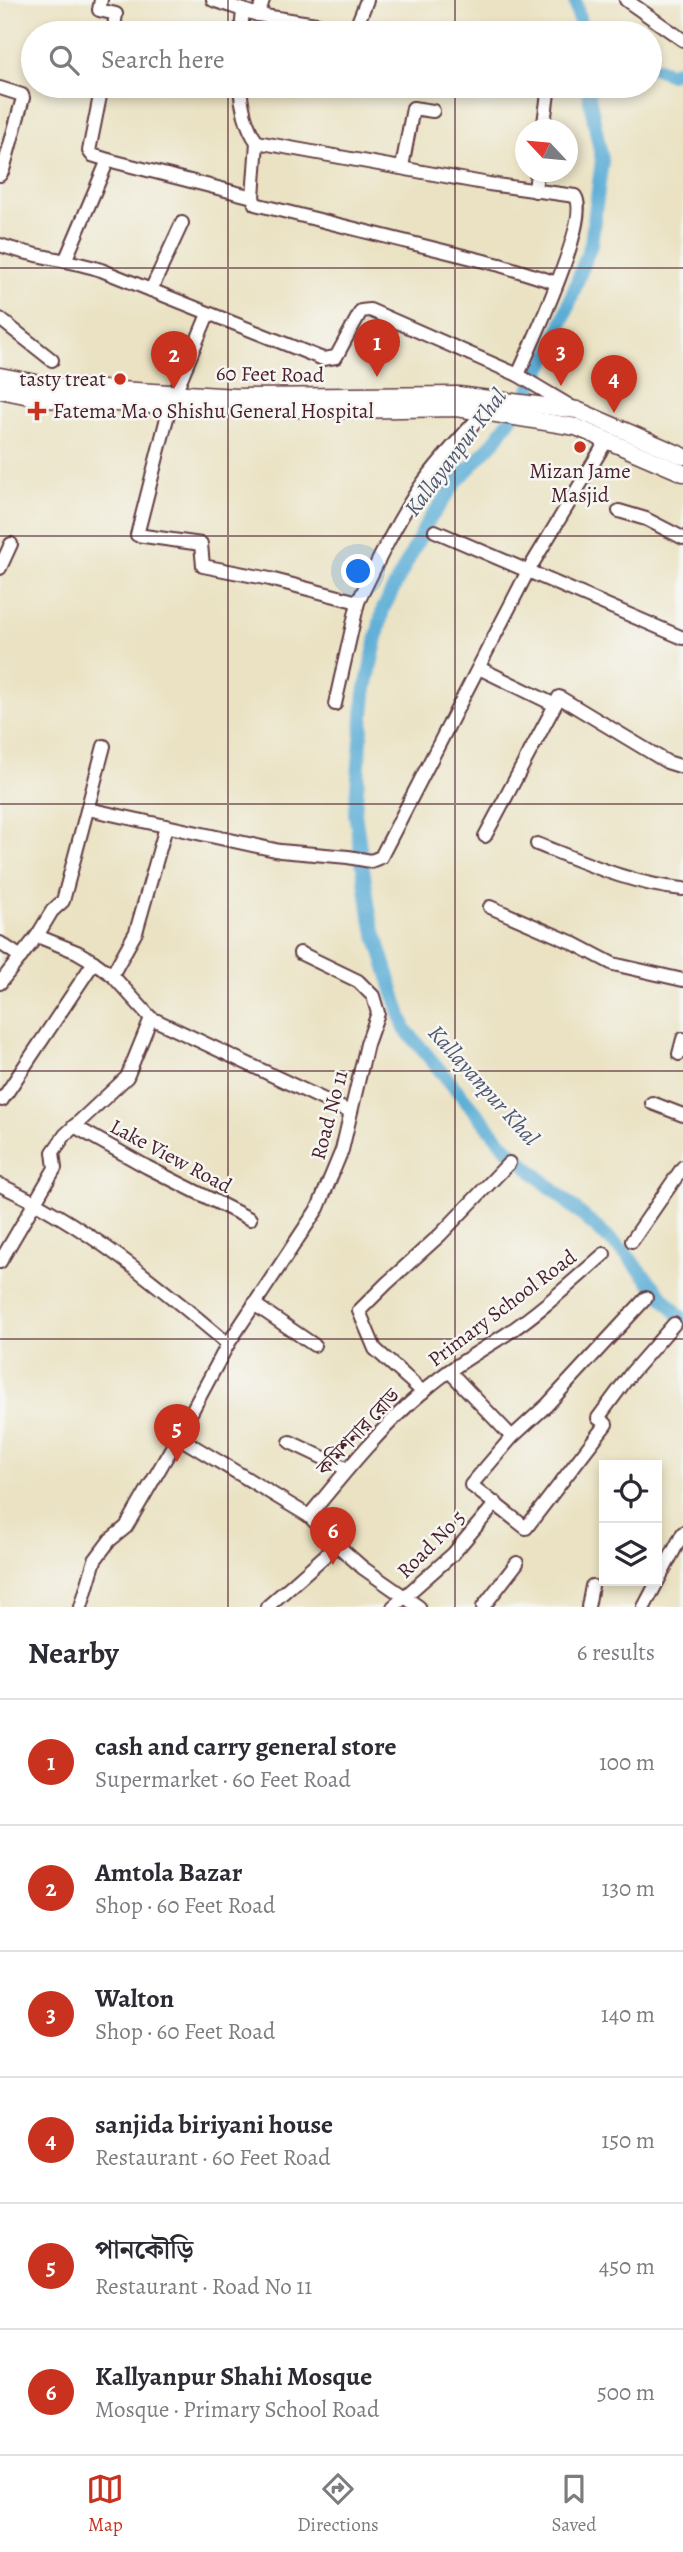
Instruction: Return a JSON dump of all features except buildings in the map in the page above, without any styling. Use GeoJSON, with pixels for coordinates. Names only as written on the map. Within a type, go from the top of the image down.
{"type":"FeatureCollection","features":[{"type":"Feature","properties":{"kind":"street"},"geometry":{"type":"LineString","coordinates":[[101,0],[99,10],[117,14],[116,21]]}},
{"type":"Feature","properties":{"kind":"street"},"geometry":{"type":"LineString","coordinates":[[213,0],[258,15],[297,21]]}},
{"type":"Feature","properties":{"kind":"street"},"geometry":{"type":"LineString","coordinates":[[258,15],[263,0]]}},
{"type":"Feature","properties":{"kind":"street"},"geometry":{"type":"LineString","coordinates":[[359,21],[367,0]]}},
{"type":"Feature","properties":{"kind":"street"},"geometry":{"type":"LineString","coordinates":[[626,0],[656,21]]}},
{"type":"Feature","properties":{"kind":"street"},"geometry":{"type":"LineString","coordinates":[[242,21],[243,10]]}},
{"type":"Feature","properties":{"kind":"street"},"geometry":{"type":"LineString","coordinates":[[662,25],[683,40]]}},
{"type":"Feature","properties":{"kind":"street"},"geometry":{"type":"LineString","coordinates":[[0,88],[21,95]]}},
{"type":"Feature","properties":{"kind":"street"},"geometry":{"type":"LineString","coordinates":[[0,175],[23,98]]}},
{"type":"Feature","properties":{"kind":"street"},"geometry":{"type":"LineString","coordinates":[[100,98],[89,151],[92,155],[253,197]]}},
{"type":"Feature","properties":{"kind":"street"},"geometry":{"type":"LineString","coordinates":[[240,98],[252,135],[257,142],[253,197],[256,204],[500,265],[557,283]]}},
{"type":"Feature","properties":{"kind":"street"},"geometry":{"type":"LineString","coordinates":[[544,119],[547,98]]}},
{"type":"Feature","properties":{"kind":"street"},"geometry":{"type":"LineString","coordinates":[[402,167],[413,108],[433,111]]}},
{"type":"Feature","properties":{"kind":"street"},"geometry":{"type":"LineString","coordinates":[[257,142],[578,198],[577,223],[557,283],[520,376]]}},
{"type":"Feature","properties":{"kind":"street"},"geometry":{"type":"LineString","coordinates":[[65,261],[108,160]]}},
{"type":"Feature","properties":{"kind":"street"},"geometry":{"type":"LineString","coordinates":[[535,191],[536,182]]}},
{"type":"Feature","properties":{"kind":"street"},"geometry":{"type":"LineString","coordinates":[[151,290],[182,223]]}},
{"type":"Feature","properties":{"kind":"street"},"geometry":{"type":"LineString","coordinates":[[0,246],[101,270],[323,359],[335,357],[361,311],[370,310],[520,376],[543,406]]}},
{"type":"Feature","properties":{"kind":"street"},"geometry":{"type":"LineString","coordinates":[[208,314],[166,399],[137,535],[201,544],[204,566],[270,579],[358,602]]}},
{"type":"Feature","properties":{"kind":"street"},"geometry":{"type":"LineString","coordinates":[[0,319],[52,360]]}},
{"type":"Feature","properties":{"kind":"street","name":"60 Feet Road"},"geometry":{"type":"LineString","coordinates":[[0,376],[52,386],[166,399],[346,410],[543,406],[577,410],[683,456]]}},
{"type":"Feature","properties":{"kind":"street","name":"60 Feet Road"},"geometry":{"type":"LineString","coordinates":[[0,390],[44,399],[166,399]]}},
{"type":"Feature","properties":{"kind":"street","name":"60 Feet Road"},"geometry":{"type":"LineString","coordinates":[[543,406],[567,424],[683,474]]}},
{"type":"Feature","properties":{"kind":"street"},"geometry":{"type":"LineString","coordinates":[[335,704],[358,602],[386,543],[419,488],[439,461],[493,408]]}},
{"type":"Feature","properties":{"kind":"street"},"geometry":{"type":"LineString","coordinates":[[88,809],[279,851],[371,861],[381,857],[528,571],[607,440]]}},
{"type":"Feature","properties":{"kind":"street"},"geometry":{"type":"LineString","coordinates":[[619,511],[646,519],[683,538]]}},
{"type":"Feature","properties":{"kind":"street"},"geometry":{"type":"LineString","coordinates":[[435,531],[683,638]]}},
{"type":"Feature","properties":{"kind":"street"},"geometry":{"type":"LineString","coordinates":[[0,568],[11,544]]}},
{"type":"Feature","properties":{"kind":"street"},"geometry":{"type":"LineString","coordinates":[[479,668],[555,705]]}},
{"type":"Feature","properties":{"kind":"street"},"geometry":{"type":"LineString","coordinates":[[485,836],[559,697],[667,762],[683,767]]}},
{"type":"Feature","properties":{"kind":"street"},"geometry":{"type":"LineString","coordinates":[[0,983],[37,936],[52,911],[63,901],[104,746]]}},
{"type":"Feature","properties":{"kind":"street"},"geometry":{"type":"LineString","coordinates":[[112,975],[136,932],[166,827]]}},
{"type":"Feature","properties":{"kind":"street"},"geometry":{"type":"LineString","coordinates":[[537,844],[627,877],[667,888],[683,889]]}},
{"type":"Feature","properties":{"kind":"street"},"geometry":{"type":"LineString","coordinates":[[490,907],[571,942],[613,964],[683,980]]}},
{"type":"Feature","properties":{"kind":"street"},"geometry":{"type":"LineString","coordinates":[[37,936],[94,962],[112,975],[151,1018],[350,1112]]}},
{"type":"Feature","properties":{"kind":"street"},"geometry":{"type":"LineString","coordinates":[[0,943],[21,957]]}},
{"type":"Feature","properties":{"kind":"street","name":"Road No 11"},"geometry":{"type":"LineString","coordinates":[[81,1607],[95,1560],[110,1540],[126,1527],[228,1344],[318,1208],[342,1150],[367,1044],[378,1013],[373,996],[358,981],[300,953]]}},
{"type":"Feature","properties":{"kind":"street"},"geometry":{"type":"LineString","coordinates":[[0,1098],[2,1100],[94,962]]}},
{"type":"Feature","properties":{"kind":"street","name":"Lake View Road"},"geometry":{"type":"LineString","coordinates":[[0,1262],[55,1168],[53,1153],[74,1126],[127,1077],[151,1018]]}},
{"type":"Feature","properties":{"kind":"street"},"geometry":{"type":"LineString","coordinates":[[679,1054],[683,1039]]}},
{"type":"Feature","properties":{"kind":"street"},"geometry":{"type":"LineString","coordinates":[[652,1103],[683,1115]]}},
{"type":"Feature","properties":{"kind":"street","name":"Lake View Road"},"geometry":{"type":"LineString","coordinates":[[74,1126],[147,1167],[250,1219]]}},
{"type":"Feature","properties":{"kind":"street","name":"কমিশনার রোড"},"geometry":{"type":"LineString","coordinates":[[309,1516],[347,1469],[423,1392],[375,1349],[359,1311],[440,1235],[509,1163]]}},
{"type":"Feature","properties":{"kind":"street"},"geometry":{"type":"LineString","coordinates":[[632,1241],[683,1167]]}},
{"type":"Feature","properties":{"kind":"street"},"geometry":{"type":"LineString","coordinates":[[0,1185],[36,1202],[154,1281],[228,1344]]}},
{"type":"Feature","properties":{"kind":"street","name":"Primary School Road"},"geometry":{"type":"LineString","coordinates":[[423,1392],[449,1371],[506,1335],[559,1294],[604,1254]]}},
{"type":"Feature","properties":{"kind":"street"},"geometry":{"type":"LineString","coordinates":[[646,1298],[547,1405],[512,1437],[471,1485],[527,1528],[606,1424],[598,1418],[632,1372],[674,1324]]}},
{"type":"Feature","properties":{"kind":"street"},"geometry":{"type":"LineString","coordinates":[[254,1304],[314,1345]]}},
{"type":"Feature","properties":{"kind":"street"},"geometry":{"type":"LineString","coordinates":[[449,1371],[512,1437]]}},
{"type":"Feature","properties":{"kind":"street"},"geometry":{"type":"LineString","coordinates":[[178,1437],[309,1516],[363,1568],[404,1597],[393,1607]]}},
{"type":"Feature","properties":{"kind":"street"},"geometry":{"type":"LineString","coordinates":[[290,1442],[347,1469]]}},
{"type":"Feature","properties":{"kind":"street","name":"Road No 5"},"geometry":{"type":"LineString","coordinates":[[419,1607],[404,1597],[453,1554],[496,1503]]}},
{"type":"Feature","properties":{"kind":"street"},"geometry":{"type":"LineString","coordinates":[[644,1607],[683,1533]]}},
{"type":"Feature","properties":{"kind":"street"},"geometry":{"type":"LineString","coordinates":[[267,1607],[337,1545]]}},
{"type":"Feature","properties":{"kind":"street"},"geometry":{"type":"LineString","coordinates":[[483,1607],[517,1563]]}},
{"type":"Feature","properties":{"kind":"street"},"geometry":{"type":"LineString","coordinates":[[588,1607],[592,1586]]}},
{"type":"Feature","properties":{"kind":"waterway","name":"Kallayanpur Khal"},"geometry":{"type":"LineString","coordinates":[[575,0],[579,21]]}},
{"type":"Feature","properties":{"kind":"waterway"},"geometry":{"type":"LineString","coordinates":[[662,71],[671,74],[675,71]]}},
{"type":"Feature","properties":{"kind":"waterway","name":"Kallayanpur Khal"},"geometry":{"type":"LineString","coordinates":[[589,98],[602,160],[591,244],[553,347],[531,388],[495,441],[458,480],[427,523],[383,609],[365,693],[355,813],[370,916],[405,1029],[507,1149],[625,1253],[683,1320]]}},
{"type":"Feature","properties":{"kind":"place","name":"cash and carry general store"},"geometry":{"type":"Point","coordinates":[377,377]}},
{"type":"Feature","properties":{"kind":"place","name":"tasty treat"},"geometry":{"type":"Point","coordinates":[120,379]}},
{"type":"Feature","properties":{"kind":"place","name":"Walton"},"geometry":{"type":"Point","coordinates":[561,386]}},
{"type":"Feature","properties":{"kind":"place","name":"Amtola Bazar"},"geometry":{"type":"Point","coordinates":[174,389]}},
{"type":"Feature","properties":{"kind":"place","name":"Fatema Ma o Shishu General Hospital"},"geometry":{"type":"Point","coordinates":[37,411]}},
{"type":"Feature","properties":{"kind":"place","name":"sanjida biriyani house"},"geometry":{"type":"Point","coordinates":[614,413]}},
{"type":"Feature","properties":{"kind":"place","name":"Mizan Jame Masjid"},"geometry":{"type":"Point","coordinates":[580,447]}},
{"type":"Feature","properties":{"kind":"place","name":"পানকৌড়ি"},"geometry":{"type":"Point","coordinates":[177,1462]}},
{"type":"Feature","properties":{"kind":"place","name":"Kallyanpur Shahi Mosque"},"geometry":{"type":"Point","coordinates":[333,1565]}}]}
